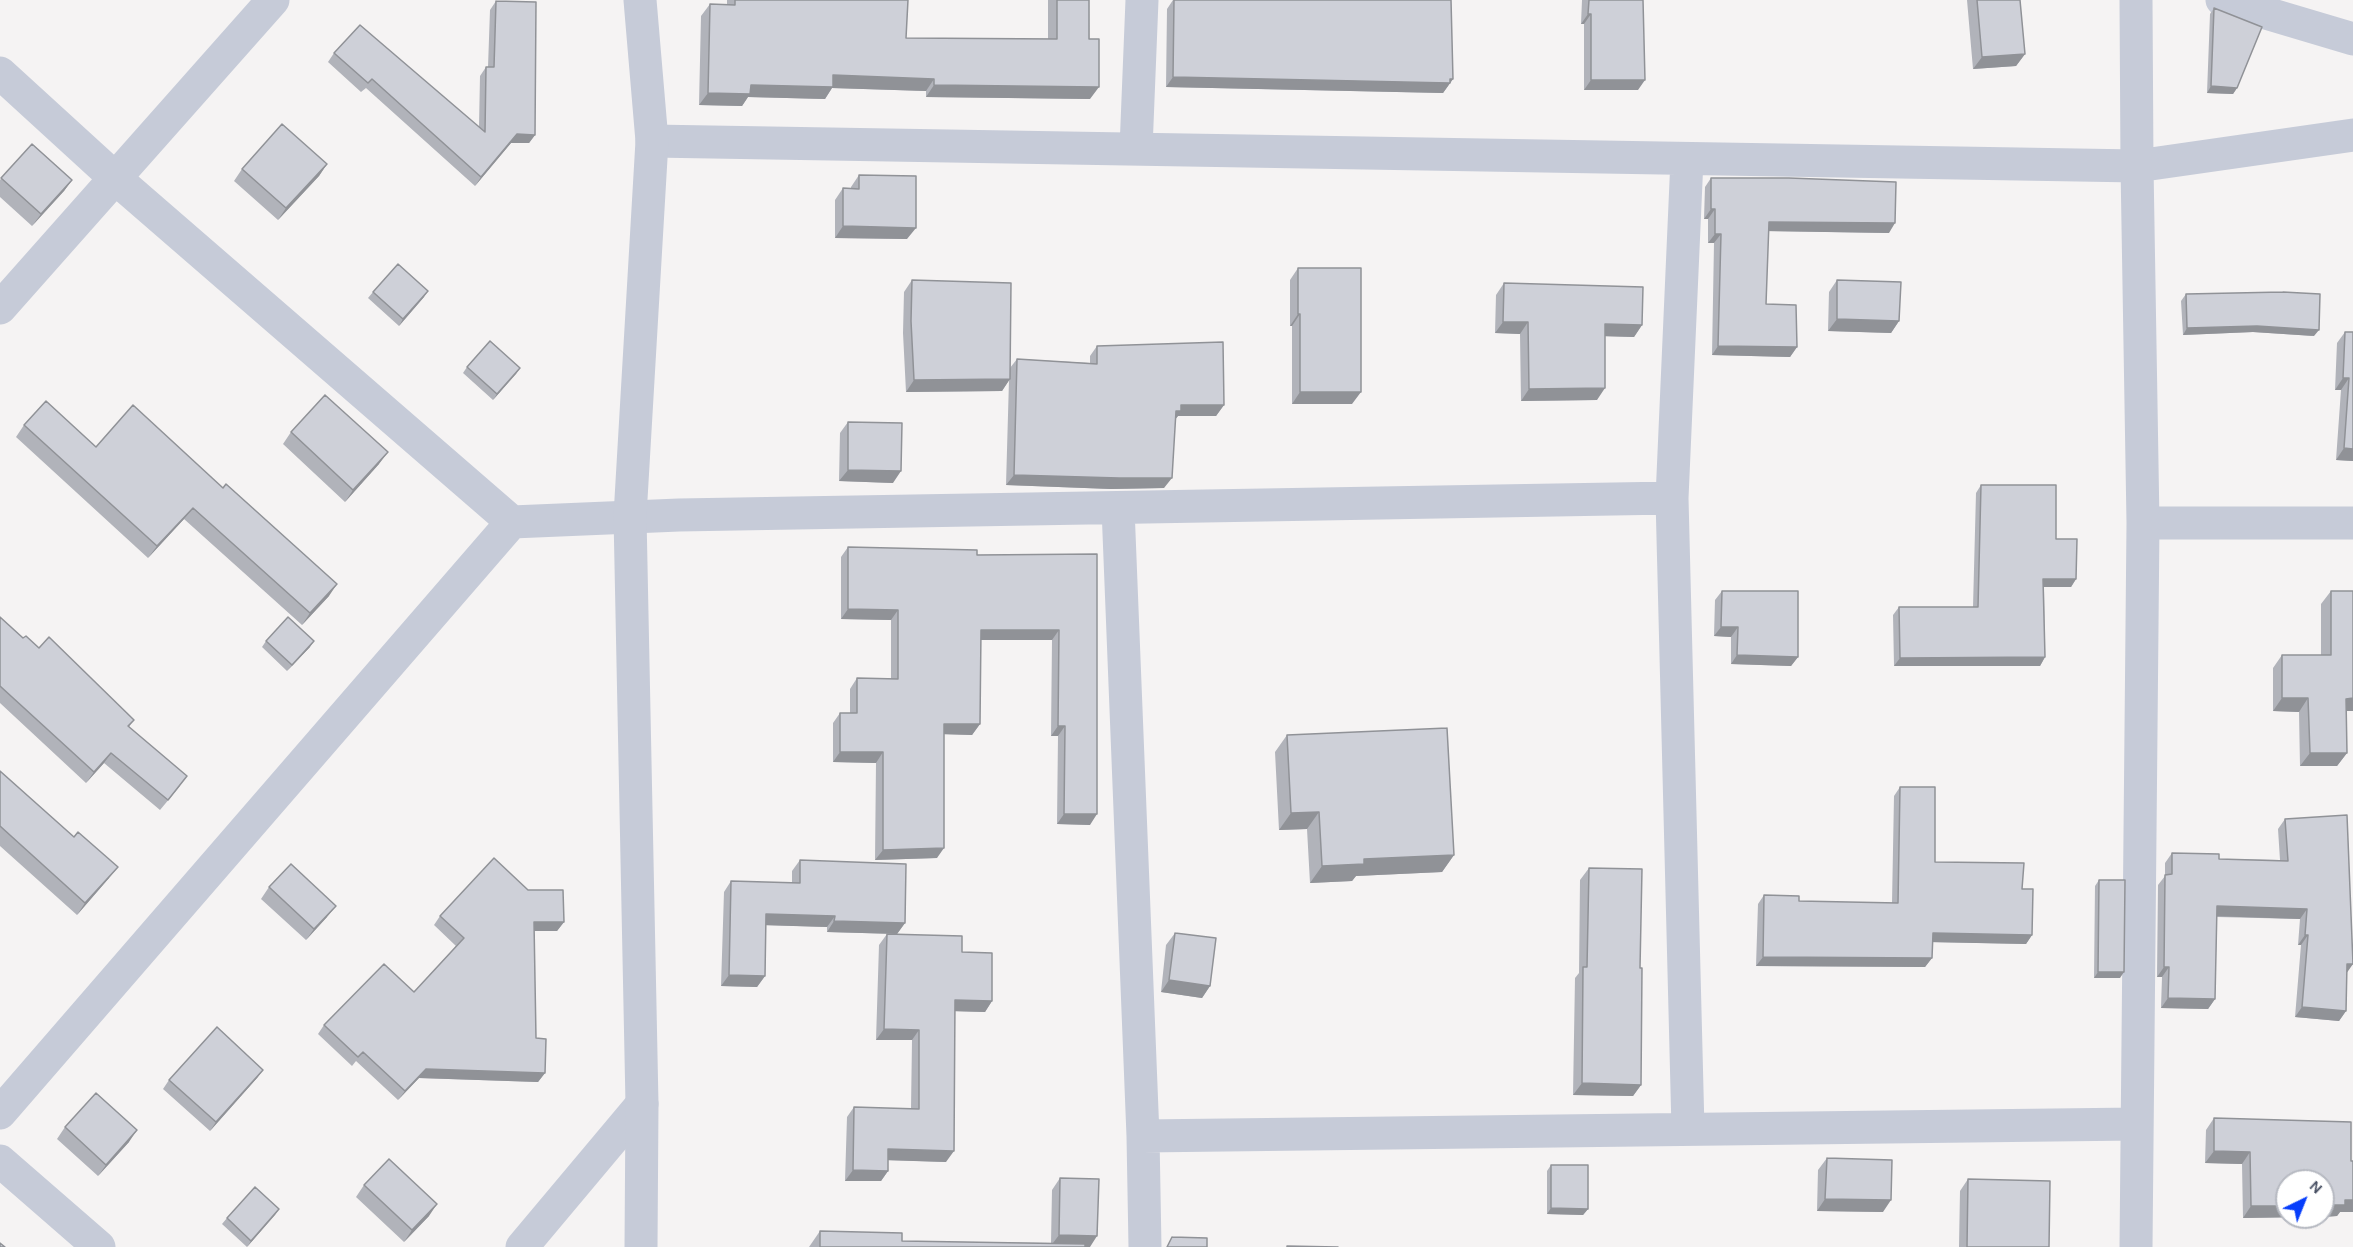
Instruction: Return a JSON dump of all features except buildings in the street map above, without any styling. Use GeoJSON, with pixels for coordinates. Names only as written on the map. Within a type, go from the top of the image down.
{"type":"FeatureCollection","features":[{"type":"Feature","properties":{"kind":"street"},"geometry":{"type":"LineString","coordinates":[[0,308],[273,0]]}},
{"type":"Feature","properties":{"kind":"street"},"geometry":{"type":"LineString","coordinates":[[640,0],[652,141],[630,516],[642,1104],[641,1247]]}},
{"type":"Feature","properties":{"kind":"street"},"geometry":{"type":"LineString","coordinates":[[1136,149],[1142,0]]}},
{"type":"Feature","properties":{"kind":"street"},"geometry":{"type":"LineString","coordinates":[[2136,0],[2143,523],[2136,1247]]}},
{"type":"Feature","properties":{"kind":"street"},"geometry":{"type":"LineString","coordinates":[[2222,0],[2349,31]]}},
{"type":"Feature","properties":{"kind":"street"},"geometry":{"type":"LineString","coordinates":[[0,73],[115,178],[512,522],[630,516],[1672,498]]}},
{"type":"Feature","properties":{"kind":"street"},"geometry":{"type":"LineString","coordinates":[[652,141],[2137,166],[2353,135]]}},
{"type":"Feature","properties":{"kind":"street"},"geometry":{"type":"LineString","coordinates":[[1687,159],[1672,498],[1688,1129]]}},
{"type":"Feature","properties":{"kind":"street"},"geometry":{"type":"LineString","coordinates":[[1118,508],[1143,1136],[1145,1247]]}},
{"type":"Feature","properties":{"kind":"street"},"geometry":{"type":"LineString","coordinates":[[0,1113],[512,522]]}},
{"type":"Feature","properties":{"kind":"street"},"geometry":{"type":"LineString","coordinates":[[2143,523],[2353,523]]}},
{"type":"Feature","properties":{"kind":"street"},"geometry":{"type":"LineString","coordinates":[[522,1247],[642,1104]]}},
{"type":"Feature","properties":{"kind":"street"},"geometry":{"type":"LineString","coordinates":[[1143,1136],[2136,1124]]}},
{"type":"Feature","properties":{"kind":"street"},"geometry":{"type":"LineString","coordinates":[[0,1161],[99,1247]]}}]}
